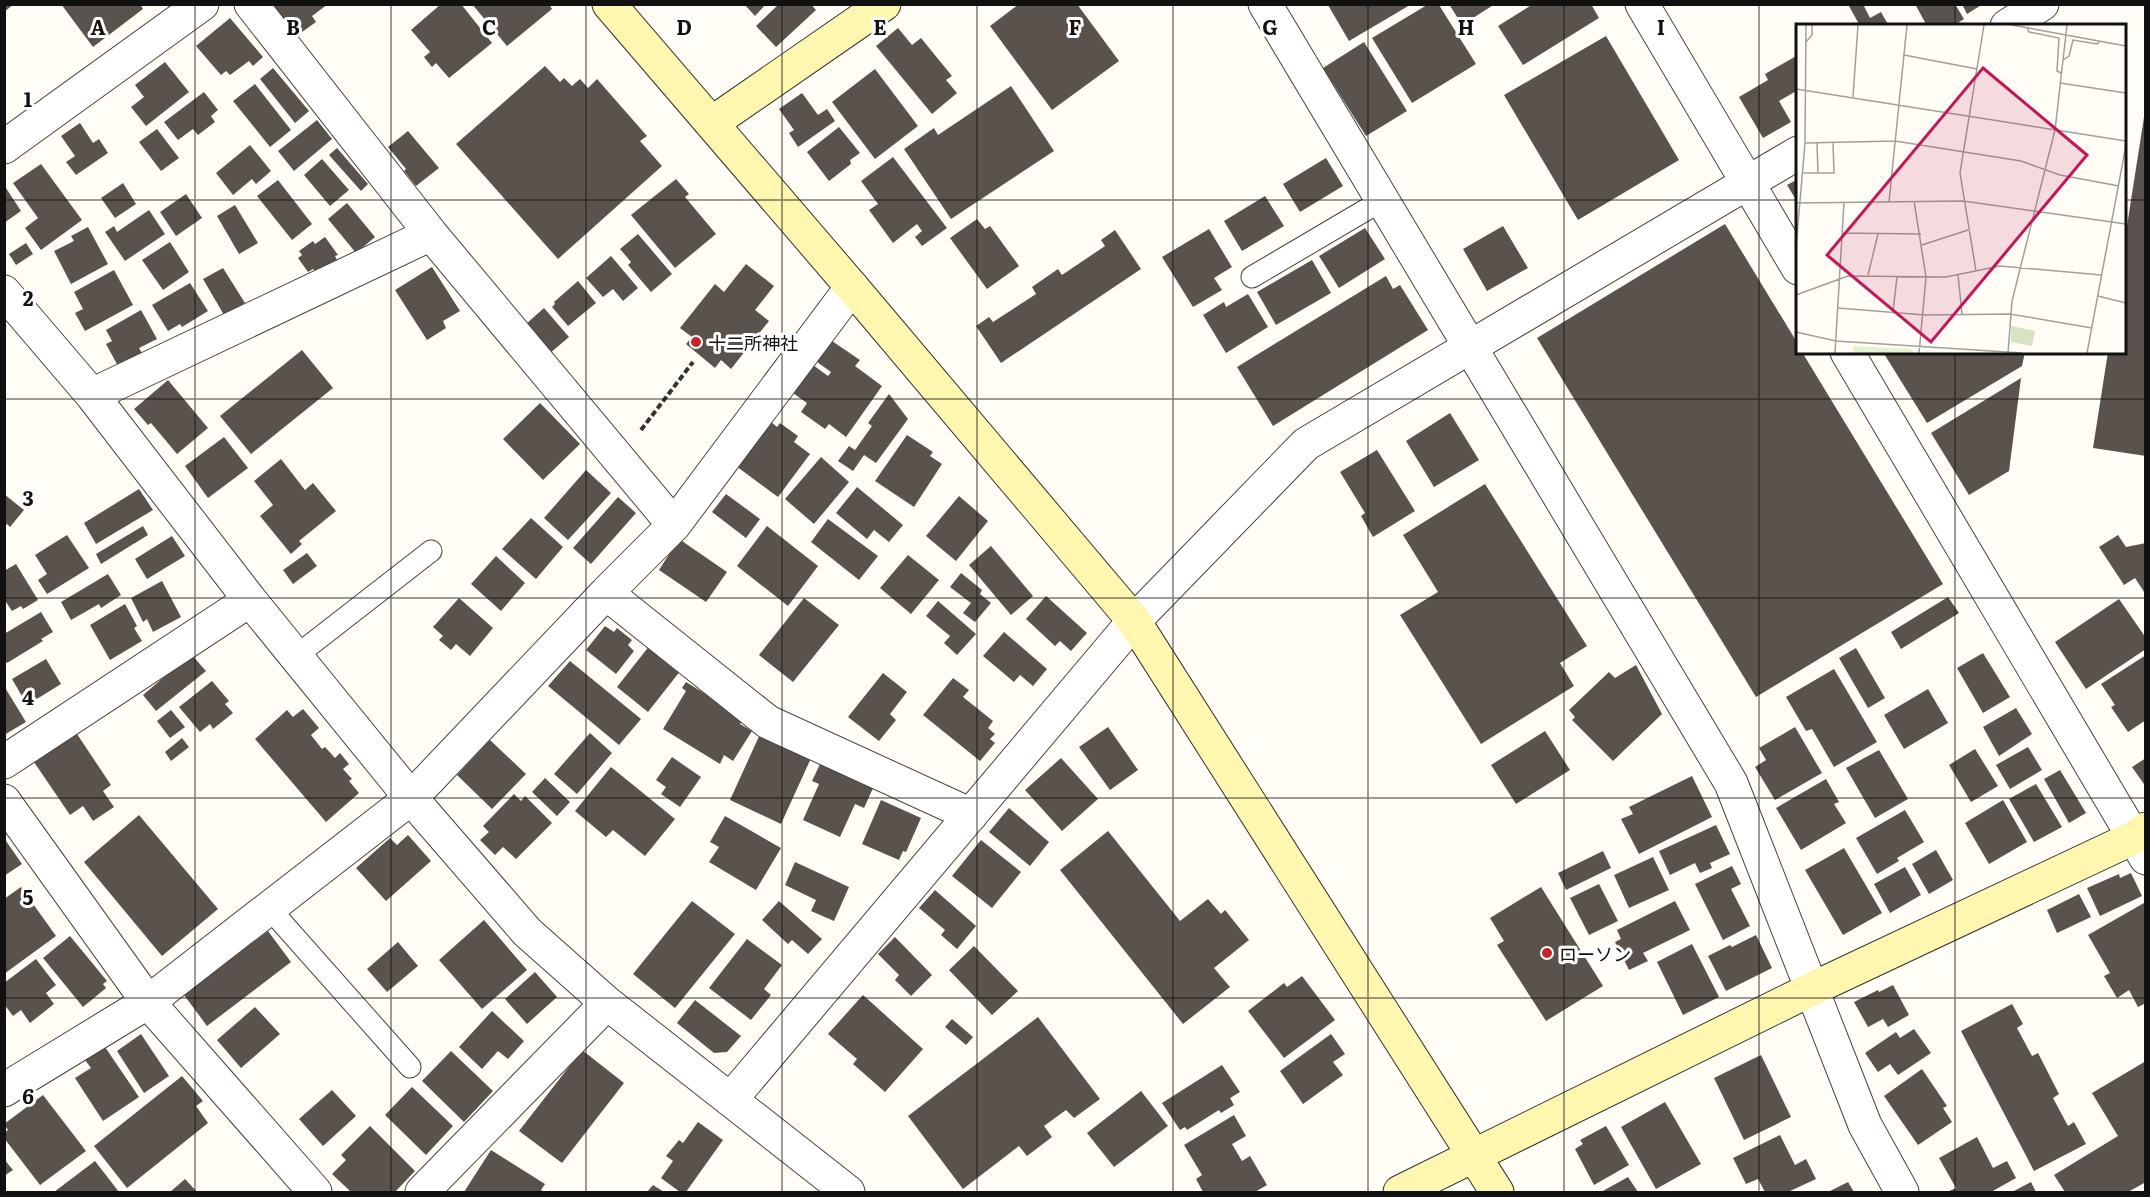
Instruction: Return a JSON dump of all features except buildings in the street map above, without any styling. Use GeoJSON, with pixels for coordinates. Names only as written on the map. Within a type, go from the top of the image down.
{"type":"FeatureCollection","features":[{"type":"Feature","properties":{"kind":"street"},"geometry":{"type":"LineString","coordinates":[[4,147],[202,4]]}},
{"type":"Feature","properties":{"kind":"street"},"geometry":{"type":"LineString","coordinates":[[251,4],[431,234],[674,525]]}},
{"type":"Feature","properties":{"kind":"street"},"geometry":{"type":"LineString","coordinates":[[609,4],[1134,621],[1497,1192]]}},
{"type":"Feature","properties":{"kind":"street"},"geometry":{"type":"LineString","coordinates":[[712,123],[884,4]]}},
{"type":"Feature","properties":{"kind":"street"},"geometry":{"type":"LineString","coordinates":[[1265,4],[1468,348],[1731,783],[1865,1125],[1902,1192]]}},
{"type":"Feature","properties":{"kind":"street"},"geometry":{"type":"LineString","coordinates":[[1642,4],[1796,266]]}},
{"type":"Feature","properties":{"kind":"street"},"geometry":{"type":"LineString","coordinates":[[2010,24],[2042,4]]}},
{"type":"Feature","properties":{"kind":"street"},"geometry":{"type":"LineString","coordinates":[[731,1100],[1134,621],[1306,444],[1796,154]]}},
{"type":"Feature","properties":{"kind":"street"},"geometry":{"type":"LineString","coordinates":[[93,395],[431,234]]}},
{"type":"Feature","properties":{"kind":"street"},"geometry":{"type":"LineString","coordinates":[[4,1090],[148,1002],[411,798],[674,525],[852,287]]}},
{"type":"Feature","properties":{"kind":"street"},"geometry":{"type":"LineString","coordinates":[[4,292],[93,395],[250,600],[411,798],[527,932],[607,1003],[848,1192]]}},
{"type":"Feature","properties":{"kind":"street"},"geometry":{"type":"LineString","coordinates":[[1400,1192],[1812,989],[2141,842],[1848,354]]}},
{"type":"Feature","properties":{"kind":"street"},"geometry":{"type":"LineString","coordinates":[[606,593],[768,722],[971,815]]}},
{"type":"Feature","properties":{"kind":"street"},"geometry":{"type":"LineString","coordinates":[[4,762],[250,600]]}},
{"type":"Feature","properties":{"kind":"street"},"geometry":{"type":"LineString","coordinates":[[4,801],[148,1002],[315,1192]]}},
{"type":"Feature","properties":{"kind":"street"},"geometry":{"type":"LineString","coordinates":[[422,1192],[607,1003]]}},
{"type":"Feature","properties":{"kind":"lane"},"geometry":{"type":"LineString","coordinates":[[1252,277],[1381,201]]}},
{"type":"Feature","properties":{"kind":"lane"},"geometry":{"type":"LineString","coordinates":[[296,656],[431,551]]}},
{"type":"Feature","properties":{"kind":"lane"},"geometry":{"type":"LineString","coordinates":[[269,908],[410,1067]]}},
{"type":"Feature","properties":{"kind":"path"},"geometry":{"type":"LineString","coordinates":[[619,460],[693,362]]}},
{"type":"Feature","properties":{"kind":"place","name":"十二所神社"},"geometry":{"type":"Point","coordinates":[696,342]}},
{"type":"Feature","properties":{"kind":"place","name":"ローソン"},"geometry":{"type":"Point","coordinates":[1547,953]}}]}
